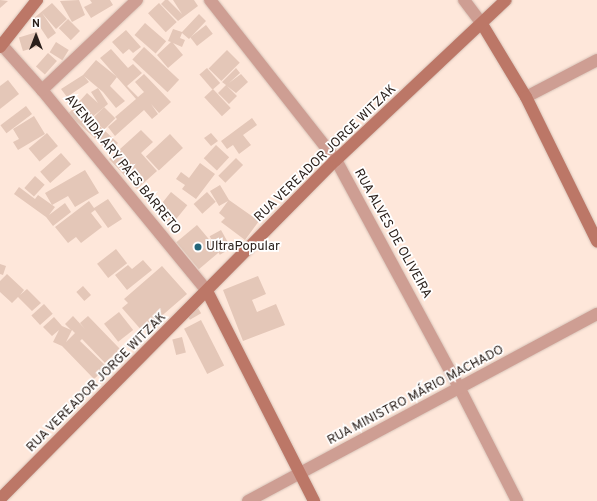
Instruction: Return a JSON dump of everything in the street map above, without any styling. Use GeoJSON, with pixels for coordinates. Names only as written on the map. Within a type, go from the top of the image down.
{"type":"FeatureCollection","features":[{"type":"Feature","properties":{"kind":"street"},"geometry":{"type":"LineString","coordinates":[[1,45],[37,0]]}},
{"type":"Feature","properties":{"kind":"street"},"geometry":{"type":"LineString","coordinates":[[42,90],[137,0]]}},
{"type":"Feature","properties":{"kind":"street","name":"RUA ALVES DE OLIVEIRA"},"geometry":{"type":"LineString","coordinates":[[210,0],[336,160],[460,389],[517,501]]}},
{"type":"Feature","properties":{"kind":"street"},"geometry":{"type":"LineString","coordinates":[[464,0],[482,24],[526,97],[597,241]]}},
{"type":"Feature","properties":{"kind":"street","name":"RUA VEREADOR JORGE WITZAK"},"geometry":{"type":"LineString","coordinates":[[1,500],[336,160],[506,0]]}},
{"type":"Feature","properties":{"kind":"street","name":"AVENIDA ARY PAES BARRETO"},"geometry":{"type":"LineString","coordinates":[[1,45],[42,90],[207,291],[314,501]]}},
{"type":"Feature","properties":{"kind":"street"},"geometry":{"type":"LineString","coordinates":[[526,97],[597,60]]}},
{"type":"Feature","properties":{"kind":"street","name":"RUA MINISTRO MÁRIO MACHADO"},"geometry":{"type":"LineString","coordinates":[[248,501],[460,389],[597,314]]}},
{"type":"Feature","properties":{"kind":"building"},"geometry":{"type":"Polygon","coordinates":[[[0,0],[8,1],[0,8],[0,0]]]}},
{"type":"Feature","properties":{"kind":"building"},"geometry":{"type":"Polygon","coordinates":[[[79,0],[85,15],[72,22],[60,1],[79,0]]]}},
{"type":"Feature","properties":{"kind":"building"},"geometry":{"type":"Polygon","coordinates":[[[90,0],[110,0],[113,5],[91,18],[84,7],[92,3],[90,0]]]}},
{"type":"Feature","properties":{"kind":"building"},"geometry":{"type":"Polygon","coordinates":[[[165,0],[168,0],[182,14],[173,0],[194,0],[198,6],[178,21],[161,4],[165,0]]]}},
{"type":"Feature","properties":{"kind":"building"},"geometry":{"type":"Polygon","coordinates":[[[52,3],[67,19],[56,29],[42,13],[56,33],[48,39],[34,18],[52,3]]]}},
{"type":"Feature","properties":{"kind":"building"},"geometry":{"type":"Polygon","coordinates":[[[159,3],[177,22],[166,32],[148,13],[159,3]]]}},
{"type":"Feature","properties":{"kind":"building"},"geometry":{"type":"Polygon","coordinates":[[[199,14],[206,21],[189,39],[182,33],[180,38],[185,40],[182,47],[173,43],[183,55],[168,68],[157,55],[171,42],[168,41],[173,29],[182,32],[199,14]]]}},
{"type":"Feature","properties":{"kind":"building"},"geometry":{"type":"Polygon","coordinates":[[[68,19],[80,31],[71,40],[59,28],[68,19]]]}},
{"type":"Feature","properties":{"kind":"building"},"geometry":{"type":"Polygon","coordinates":[[[145,23],[166,41],[156,53],[135,35],[145,23]]]}},
{"type":"Feature","properties":{"kind":"building"},"geometry":{"type":"Polygon","coordinates":[[[206,25],[213,34],[197,46],[190,37],[206,25]]]}},
{"type":"Feature","properties":{"kind":"building"},"geometry":{"type":"Polygon","coordinates":[[[126,30],[141,47],[133,53],[129,49],[123,54],[112,42],[126,30]]]}},
{"type":"Feature","properties":{"kind":"building"},"geometry":{"type":"Polygon","coordinates":[[[37,32],[41,45],[23,51],[19,38],[37,32]]]}},
{"type":"Feature","properties":{"kind":"building"},"geometry":{"type":"Polygon","coordinates":[[[56,42],[69,50],[62,60],[50,52],[56,42]]]}},
{"type":"Feature","properties":{"kind":"building"},"geometry":{"type":"Polygon","coordinates":[[[144,47],[179,80],[168,92],[132,59],[144,47]]]}},
{"type":"Feature","properties":{"kind":"building"},"geometry":{"type":"Polygon","coordinates":[[[111,49],[128,68],[133,64],[142,73],[127,86],[138,97],[144,92],[135,82],[144,74],[171,102],[159,113],[151,104],[158,114],[152,119],[144,110],[115,136],[108,127],[117,119],[115,117],[136,99],[100,58],[111,49]]]}},
{"type":"Feature","properties":{"kind":"building"},"geometry":{"type":"Polygon","coordinates":[[[227,50],[240,63],[221,81],[209,68],[227,50]]]}},
{"type":"Feature","properties":{"kind":"building"},"geometry":{"type":"Polygon","coordinates":[[[48,53],[57,61],[45,74],[36,66],[48,53]]]}},
{"type":"Feature","properties":{"kind":"building"},"geometry":{"type":"Polygon","coordinates":[[[96,60],[117,77],[110,86],[125,101],[116,108],[103,92],[84,76],[89,82],[67,97],[61,89],[83,75],[96,60]]]}},
{"type":"Feature","properties":{"kind":"building"},"geometry":{"type":"Polygon","coordinates":[[[207,68],[220,83],[213,90],[199,75],[207,68]]]}},
{"type":"Feature","properties":{"kind":"building"},"geometry":{"type":"Polygon","coordinates":[[[236,68],[240,73],[229,83],[241,74],[248,82],[236,93],[227,86],[237,96],[229,104],[218,93],[226,85],[222,82],[236,68]]]}},
{"type":"Feature","properties":{"kind":"building"},"geometry":{"type":"Polygon","coordinates":[[[8,80],[19,94],[0,109],[0,86],[8,80]]]}},
{"type":"Feature","properties":{"kind":"building"},"geometry":{"type":"Polygon","coordinates":[[[98,88],[108,104],[91,118],[118,143],[110,152],[68,114],[87,93],[98,103],[91,92],[98,88]]]}},
{"type":"Feature","properties":{"kind":"building"},"geometry":{"type":"Polygon","coordinates":[[[213,89],[231,108],[222,116],[204,97],[213,89]]]}},
{"type":"Feature","properties":{"kind":"building"},"geometry":{"type":"Polygon","coordinates":[[[26,106],[32,114],[6,133],[0,125],[26,106]]]}},
{"type":"Feature","properties":{"kind":"building"},"geometry":{"type":"Polygon","coordinates":[[[104,107],[115,118],[104,130],[93,118],[104,107]]]}},
{"type":"Feature","properties":{"kind":"building"},"geometry":{"type":"Polygon","coordinates":[[[34,116],[45,134],[18,150],[13,142],[19,139],[13,129],[34,116]]]}},
{"type":"Feature","properties":{"kind":"building"},"geometry":{"type":"Polygon","coordinates":[[[252,118],[257,125],[243,135],[251,145],[239,154],[233,145],[227,149],[221,141],[252,118]]]}},
{"type":"Feature","properties":{"kind":"building"},"geometry":{"type":"Polygon","coordinates":[[[141,130],[153,142],[141,153],[157,171],[137,189],[109,159],[141,130]]]}},
{"type":"Feature","properties":{"kind":"building"},"geometry":{"type":"Polygon","coordinates":[[[47,133],[58,146],[40,161],[29,148],[47,133]]]}},
{"type":"Feature","properties":{"kind":"building"},"geometry":{"type":"Polygon","coordinates":[[[211,133],[218,141],[211,146],[204,138],[211,133]]]}},
{"type":"Feature","properties":{"kind":"building"},"geometry":{"type":"Polygon","coordinates":[[[170,134],[183,148],[159,170],[146,157],[170,134]]]}},
{"type":"Feature","properties":{"kind":"building"},"geometry":{"type":"Polygon","coordinates":[[[216,145],[229,157],[217,170],[204,158],[216,145]]]}},
{"type":"Feature","properties":{"kind":"building"},"geometry":{"type":"Polygon","coordinates":[[[61,153],[71,164],[50,183],[40,172],[61,153]]]}},
{"type":"Feature","properties":{"kind":"building"},"geometry":{"type":"Polygon","coordinates":[[[236,158],[243,165],[225,183],[218,176],[236,158]]]}},
{"type":"Feature","properties":{"kind":"building"},"geometry":{"type":"Polygon","coordinates":[[[200,163],[215,174],[196,199],[182,189],[185,185],[176,179],[181,172],[189,178],[200,163]]]}},
{"type":"Feature","properties":{"kind":"building"},"geometry":{"type":"Polygon","coordinates":[[[85,170],[99,193],[75,207],[68,196],[52,205],[45,193],[85,170]]]}},
{"type":"Feature","properties":{"kind":"building"},"geometry":{"type":"Polygon","coordinates":[[[35,176],[45,185],[34,197],[24,188],[35,176]]]}},
{"type":"Feature","properties":{"kind":"building"},"geometry":{"type":"Polygon","coordinates":[[[220,185],[229,200],[259,221],[245,240],[221,222],[225,218],[219,213],[228,201],[219,206],[210,191],[220,185]]]}},
{"type":"Feature","properties":{"kind":"building"},"geometry":{"type":"Polygon","coordinates":[[[19,187],[35,199],[38,195],[55,207],[49,215],[65,203],[71,212],[53,226],[46,217],[14,194],[19,187]]]}},
{"type":"Feature","properties":{"kind":"building"},"geometry":{"type":"Polygon","coordinates":[[[171,192],[187,205],[172,225],[155,211],[171,192]]]}},
{"type":"Feature","properties":{"kind":"building"},"geometry":{"type":"Polygon","coordinates":[[[207,192],[216,202],[202,214],[194,204],[207,192]]]}},
{"type":"Feature","properties":{"kind":"building"},"geometry":{"type":"Polygon","coordinates":[[[108,199],[122,219],[108,228],[95,210],[91,213],[102,227],[81,243],[76,237],[68,243],[55,227],[89,201],[94,208],[108,199]]]}},
{"type":"Feature","properties":{"kind":"building","name":"UltraPopular"},"geometry":{"type":"Polygon","coordinates":[[[197,225],[219,252],[199,269],[176,242],[197,225]]]}},
{"type":"Feature","properties":{"kind":"building"},"geometry":{"type":"Polygon","coordinates":[[[221,230],[231,248],[220,255],[210,236],[221,230]]]}},
{"type":"Feature","properties":{"kind":"building"},"geometry":{"type":"Polygon","coordinates":[[[116,249],[127,263],[108,278],[97,264],[116,249]]]}},
{"type":"Feature","properties":{"kind":"building"},"geometry":{"type":"Polygon","coordinates":[[[143,260],[152,270],[127,290],[115,275],[128,265],[132,269],[143,260]]]}},
{"type":"Feature","properties":{"kind":"building"},"geometry":{"type":"Polygon","coordinates":[[[0,264],[6,266],[3,275],[0,274],[0,264]]]}},
{"type":"Feature","properties":{"kind":"building"},"geometry":{"type":"Polygon","coordinates":[[[162,266],[187,294],[143,332],[122,308],[128,303],[124,299],[162,266]]]}},
{"type":"Feature","properties":{"kind":"building"},"geometry":{"type":"Polygon","coordinates":[[[7,274],[24,290],[20,295],[27,289],[41,303],[32,311],[18,297],[12,303],[0,292],[0,281],[7,274]]]}},
{"type":"Feature","properties":{"kind":"building"},"geometry":{"type":"Polygon","coordinates":[[[258,276],[266,294],[252,300],[257,312],[276,304],[285,325],[243,341],[223,290],[258,276]]]}},
{"type":"Feature","properties":{"kind":"building"},"geometry":{"type":"Polygon","coordinates":[[[83,286],[91,295],[84,301],[76,292],[83,286]]]}},
{"type":"Feature","properties":{"kind":"building"},"geometry":{"type":"Polygon","coordinates":[[[44,304],[53,314],[40,325],[31,315],[44,304]]]}},
{"type":"Feature","properties":{"kind":"building"},"geometry":{"type":"Polygon","coordinates":[[[198,308],[201,313],[190,320],[187,315],[198,308]]]}},
{"type":"Feature","properties":{"kind":"building"},"geometry":{"type":"Polygon","coordinates":[[[119,312],[133,330],[118,342],[104,324],[119,312]]]}},
{"type":"Feature","properties":{"kind":"building"},"geometry":{"type":"Polygon","coordinates":[[[73,316],[85,329],[80,323],[88,316],[120,349],[105,363],[82,339],[80,341],[107,367],[94,379],[62,346],[53,342],[59,330],[52,336],[43,327],[54,317],[62,326],[71,330],[65,324],[73,316]],[[72,330],[66,342],[75,333],[72,330]]]}},
{"type":"Feature","properties":{"kind":"building"},"geometry":{"type":"Polygon","coordinates":[[[201,320],[224,365],[207,374],[184,329],[201,320]]]}},
{"type":"Feature","properties":{"kind":"building"},"geometry":{"type":"Polygon","coordinates":[[[182,337],[186,353],[176,355],[172,339],[182,337]]]}},
{"type":"Feature","properties":{"kind":"place","name":"UltraPopular"},"geometry":{"type":"Point","coordinates":[198,247]}}]}
